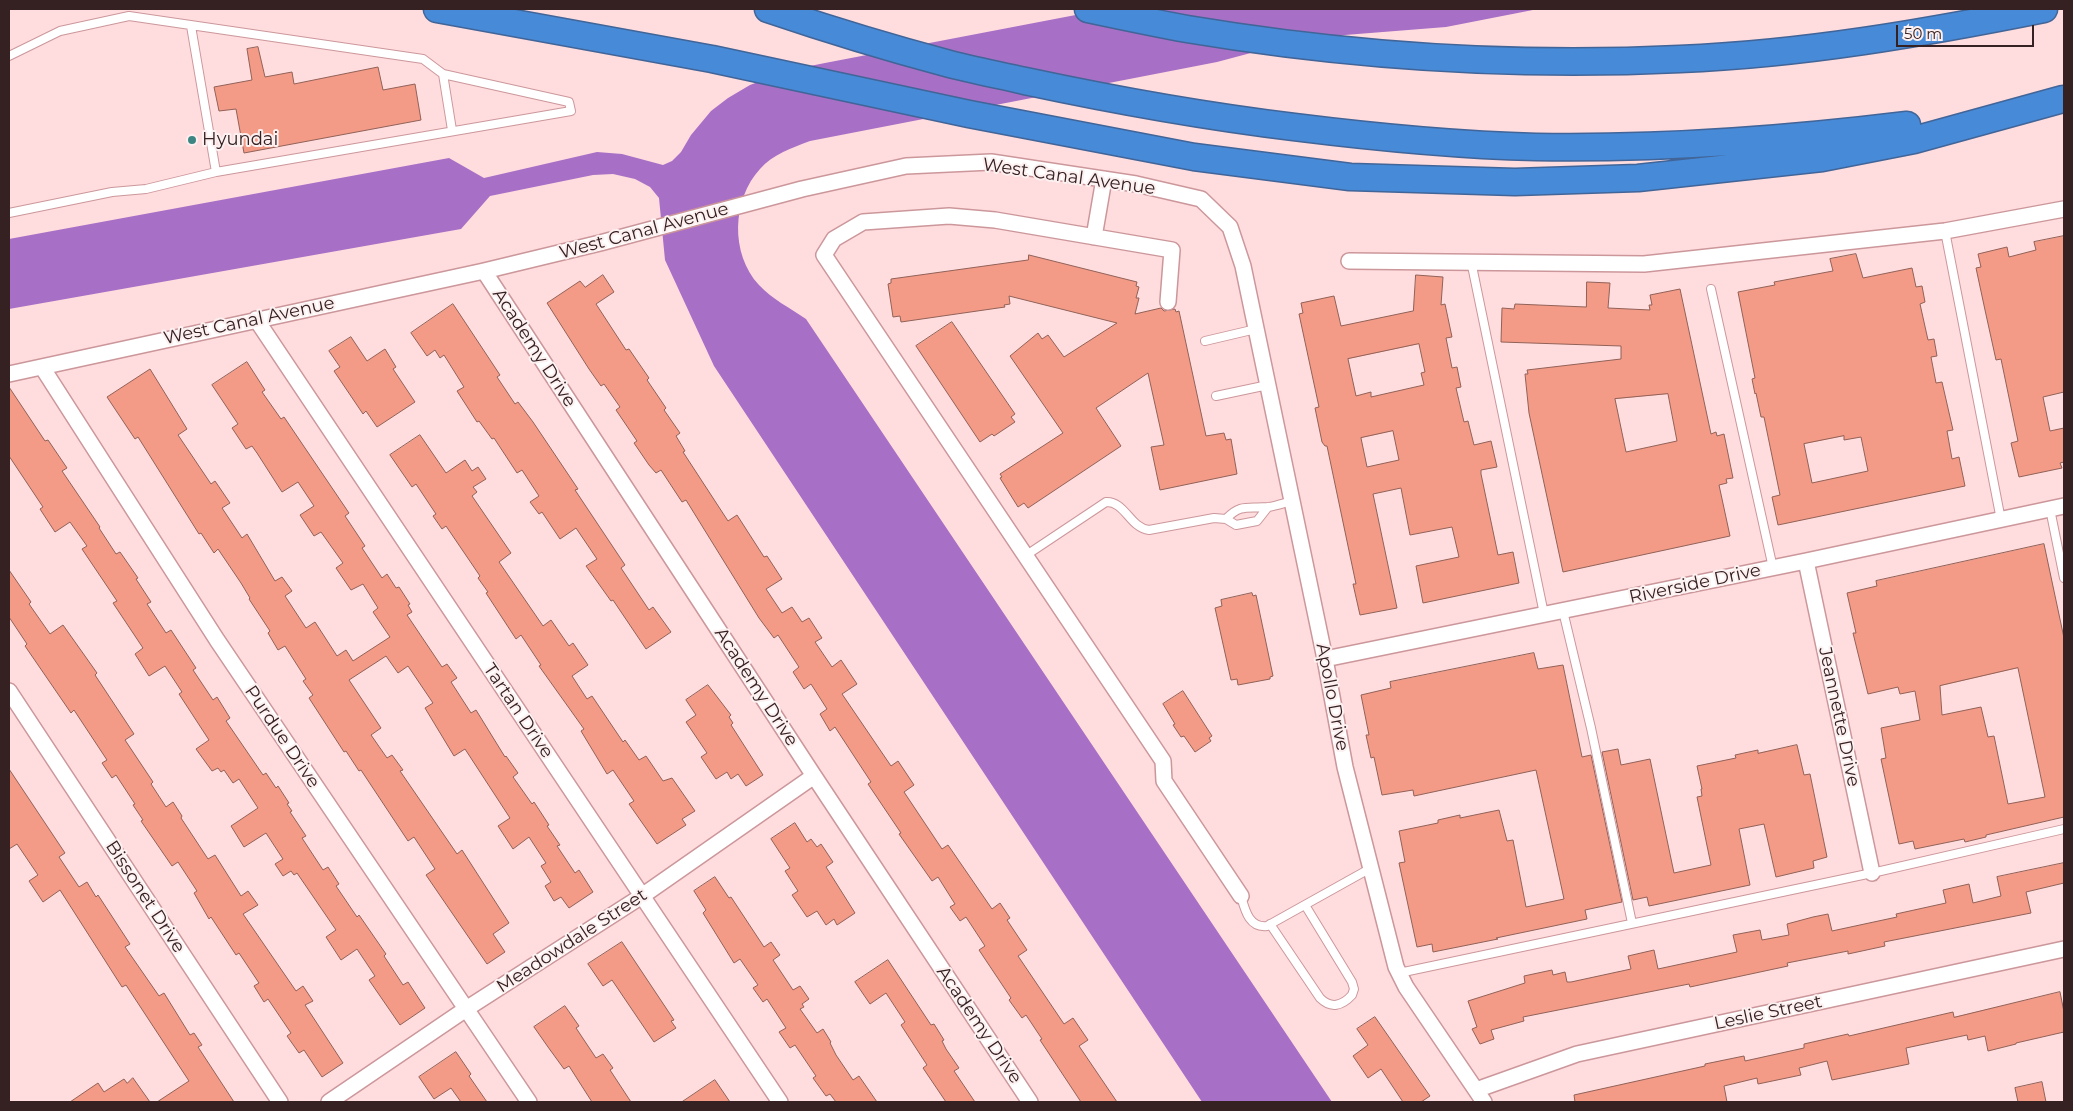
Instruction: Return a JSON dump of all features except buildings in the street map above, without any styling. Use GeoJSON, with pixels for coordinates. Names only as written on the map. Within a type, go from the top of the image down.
{"type":"FeatureCollection","features":[{"type":"Feature","properties":{"kind":"highway"},"geometry":{"type":"LineString","coordinates":[[437,9],[712,59],[969,114],[1194,157],[1350,177],[1515,182],[1638,178],[1822,158],[1914,140],[2064,99]]}},
{"type":"Feature","properties":{"kind":"highway"},"geometry":{"type":"LineString","coordinates":[[768,9],[948,64],[1090,95],[1211,116],[1418,141],[1538,147],[1709,144],[1820,136],[1940,121],[2064,99]]}},
{"type":"Feature","properties":{"kind":"highway"},"geometry":{"type":"LineString","coordinates":[[1088,9],[1186,29],[1243,38],[1340,49],[1489,59],[1604,61],[1681,59],[1770,53],[1879,40],[2044,9]]}},
{"type":"Feature","properties":{"kind":"street","name":"West Canal Avenue"},"geometry":{"type":"LineString","coordinates":[[9,374],[484,271],[600,243],[802,189],[906,166],[991,162],[1136,184],[1201,199],[1230,226],[1243,266]]}},
{"type":"Feature","properties":{"kind":"street"},"geometry":{"type":"LineString","coordinates":[[1094,237],[1104,179]]}},
{"type":"Feature","properties":{"kind":"street"},"geometry":{"type":"LineString","coordinates":[[1348,261],[1644,264],[1945,232],[2064,209]]}},
{"type":"Feature","properties":{"kind":"street"},"geometry":{"type":"LineString","coordinates":[[1168,302],[1172,250],[995,220],[940,216],[863,222],[834,239],[824,255],[1163,761],[1164,781],[1240,896]]}},
{"type":"Feature","properties":{"kind":"street","name":"Apollo Drive"},"geometry":{"type":"LineString","coordinates":[[1243,266],[1325,659],[1345,767],[1399,973],[1406,988],[1480,1096]]}},
{"type":"Feature","properties":{"kind":"street","name":"Academy Drive"},"geometry":{"type":"LineString","coordinates":[[484,271],[814,776],[1030,1102]]}},
{"type":"Feature","properties":{"kind":"street","name":"Tartan Drive"},"geometry":{"type":"LineString","coordinates":[[256,319],[780,1102]]}},
{"type":"Feature","properties":{"kind":"street","name":"Purdue Drive"},"geometry":{"type":"LineString","coordinates":[[42,367],[217,640],[528,1102]]}},
{"type":"Feature","properties":{"kind":"street","name":"Riverside Drive"},"geometry":{"type":"LineString","coordinates":[[1325,659],[2057,508]]}},
{"type":"Feature","properties":{"kind":"street","name":"Jeannette Drive"},"geometry":{"type":"LineString","coordinates":[[1806,561],[1872,872]]}},
{"type":"Feature","properties":{"kind":"street","name":"Bissonet Drive"},"geometry":{"type":"LineString","coordinates":[[9,691],[280,1102]]}},
{"type":"Feature","properties":{"kind":"street","name":"Meadowdale Street"},"geometry":{"type":"LineString","coordinates":[[329,1102],[466,1009],[642,896],[814,776]]}},
{"type":"Feature","properties":{"kind":"street","name":"Leslie Street"},"geometry":{"type":"LineString","coordinates":[[1480,1096],[1577,1054],[2064,949]]}},
{"type":"Feature","properties":{"kind":"lane"},"geometry":{"type":"LineString","coordinates":[[9,56],[60,31],[129,16],[423,59],[443,74],[569,102],[571,111],[216,172],[146,189],[112,192],[9,213]]}},
{"type":"Feature","properties":{"kind":"lane"},"geometry":{"type":"LineString","coordinates":[[191,26],[216,172]]}},
{"type":"Feature","properties":{"kind":"lane"},"geometry":{"type":"LineString","coordinates":[[443,74],[452,130]]}},
{"type":"Feature","properties":{"kind":"lane"},"geometry":{"type":"LineString","coordinates":[[1945,232],[2001,520]]}},
{"type":"Feature","properties":{"kind":"lane"},"geometry":{"type":"LineString","coordinates":[[1471,261],[1544,614]]}},
{"type":"Feature","properties":{"kind":"lane"},"geometry":{"type":"LineString","coordinates":[[1711,289],[1773,568]]}},
{"type":"Feature","properties":{"kind":"lane"},"geometry":{"type":"LineString","coordinates":[[1205,340],[1256,329]]}},
{"type":"Feature","properties":{"kind":"lane"},"geometry":{"type":"LineString","coordinates":[[1216,396],[1268,385]]}},
{"type":"Feature","properties":{"kind":"lane"},"geometry":{"type":"LineString","coordinates":[[1226,519],[1234,511],[1255,506],[1268,507],[1292,501]]}},
{"type":"Feature","properties":{"kind":"lane"},"geometry":{"type":"LineString","coordinates":[[1025,556],[1106,502],[1118,505],[1135,524],[1143,529],[1150,530],[1214,518],[1226,519],[1236,525],[1257,521],[1268,507]]}},
{"type":"Feature","properties":{"kind":"lane"},"geometry":{"type":"LineString","coordinates":[[2057,508],[2064,578]]}},
{"type":"Feature","properties":{"kind":"lane"},"geometry":{"type":"LineString","coordinates":[[1563,611],[1591,728],[1632,923]]}},
{"type":"Feature","properties":{"kind":"lane"},"geometry":{"type":"LineString","coordinates":[[1399,973],[2064,829]]}},
{"type":"Feature","properties":{"kind":"lane"},"geometry":{"type":"LineString","coordinates":[[1240,896],[1250,920],[1256,925],[1261,926],[1270,924],[1371,868]]}},
{"type":"Feature","properties":{"kind":"lane"},"geometry":{"type":"LineString","coordinates":[[1270,924],[1320,998],[1333,1006],[1340,1005],[1352,995],[1354,989],[1352,982],[1305,905]]}},
{"type":"Feature","properties":{"kind":"shaded area"},"geometry":{"type":"Polygon","coordinates":[[[1107,9],[1538,9],[1446,27],[1307,38],[1217,62],[810,141],[783,152],[771,159],[760,169],[744,195],[740,211],[739,243],[743,258],[750,272],[759,285],[770,295],[806,319],[1332,1102],[1202,1102],[714,366],[665,260],[659,198],[650,187],[635,179],[613,174],[593,175],[490,196],[461,229],[9,309],[9,239],[449,158],[484,178],[597,152],[622,154],[663,165],[672,161],[681,152],[691,135],[711,111],[750,85],[766,79],[800,68],[1107,9]]]}},
{"type":"Feature","properties":{"kind":"place","name":"Hyundai"},"geometry":{"type":"Point","coordinates":[192,140]}}]}
